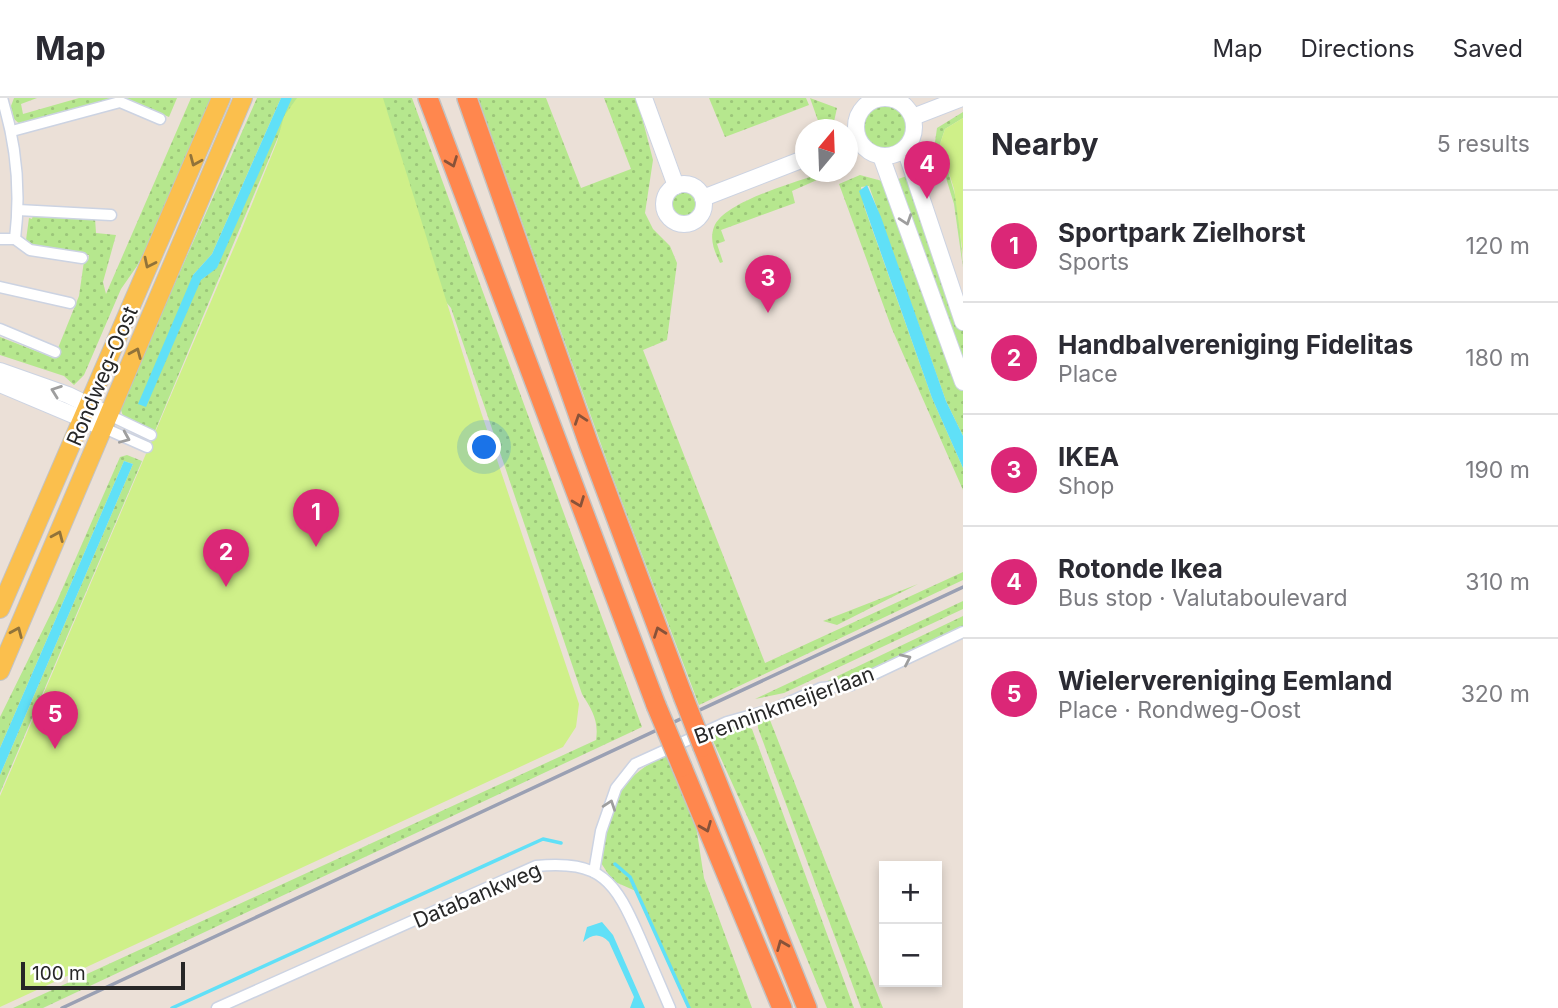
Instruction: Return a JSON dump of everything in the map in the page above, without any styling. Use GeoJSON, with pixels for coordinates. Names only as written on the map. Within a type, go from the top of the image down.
{"type":"FeatureCollection","features":[{"type":"Feature","properties":{"kind":"highway"},"geometry":{"type":"LineString","coordinates":[[428,98],[656,705],[782,1008]]}},
{"type":"Feature","properties":{"kind":"highway"},"geometry":{"type":"LineString","coordinates":[[467,98],[589,445],[683,696],[807,1008]]}},
{"type":"Feature","properties":{"kind":"highway"},"geometry":{"type":"LineString","coordinates":[[731,888],[767,1008]]}},
{"type":"Feature","properties":{"kind":"main road","name":"Rondweg-Oost"},"geometry":{"type":"LineString","coordinates":[[0,609],[221,98]]}},
{"type":"Feature","properties":{"kind":"main road","name":"Rondweg-Oost"},"geometry":{"type":"LineString","coordinates":[[1,666],[243,98]]}},
{"type":"Feature","properties":{"kind":"main road"},"geometry":{"type":"LineString","coordinates":[[644,98],[676,186]]}},
{"type":"Feature","properties":{"kind":"main road"},"geometry":{"type":"LineString","coordinates":[[913,117],[962,98]]}},
{"type":"Feature","properties":{"kind":"main road"},"geometry":{"type":"LineString","coordinates":[[858,144],[881,156],[896,155],[905,149],[914,132],[913,117],[904,105],[893,99],[876,99],[861,103]]}},
{"type":"Feature","properties":{"kind":"main road"},"geometry":{"type":"LineString","coordinates":[[905,149],[963,322]]}},
{"type":"Feature","properties":{"kind":"main road"},"geometry":{"type":"LineString","coordinates":[[881,156],[963,382]]}},
{"type":"Feature","properties":{"kind":"main road"},"geometry":{"type":"LineString","coordinates":[[703,198],[795,162]]}},
{"type":"Feature","properties":{"kind":"main road"},"geometry":{"type":"LineString","coordinates":[[676,186],[692,186],[703,198],[704,208],[699,217],[687,224],[677,222],[669,216],[665,207],[666,197],[676,186]]}},
{"type":"Feature","properties":{"kind":"main road"},"geometry":{"type":"LineString","coordinates":[[0,370],[107,422]]}},
{"type":"Feature","properties":{"kind":"main road"},"geometry":{"type":"LineString","coordinates":[[0,384],[85,411]]}},
{"type":"Feature","properties":{"kind":"street"},"geometry":{"type":"LineString","coordinates":[[2,98],[12,131],[19,171],[15,239]]}},
{"type":"Feature","properties":{"kind":"street"},"geometry":{"type":"LineString","coordinates":[[12,131],[120,102],[160,119]]}},
{"type":"Feature","properties":{"kind":"street"},"geometry":{"type":"LineString","coordinates":[[18,210],[111,215]]}},
{"type":"Feature","properties":{"kind":"street"},"geometry":{"type":"LineString","coordinates":[[0,239],[15,239],[30,250],[82,258]]}},
{"type":"Feature","properties":{"kind":"street"},"geometry":{"type":"LineString","coordinates":[[0,287],[70,303]]}},
{"type":"Feature","properties":{"kind":"street"},"geometry":{"type":"LineString","coordinates":[[0,329],[55,352]]}},
{"type":"Feature","properties":{"kind":"street"},"geometry":{"type":"LineString","coordinates":[[107,422],[151,435]]}},
{"type":"Feature","properties":{"kind":"street"},"geometry":{"type":"LineString","coordinates":[[107,422],[147,447]]}},
{"type":"Feature","properties":{"kind":"street","name":"Brenninkmeijerlaan"},"geometry":{"type":"LineString","coordinates":[[594,872],[601,831],[616,788],[635,765],[727,722],[774,709],[821,688],[851,685],[963,632]]}},
{"type":"Feature","properties":{"kind":"street","name":"Databankweg"},"geometry":{"type":"LineString","coordinates":[[217,1008],[536,866],[560,863],[594,872],[621,894],[670,1008]]}},
{"type":"Feature","properties":{"kind":"green space"},"geometry":{"type":"Polygon","coordinates":[[[14,98],[37,98],[21,104],[23,114],[79,98],[119,98],[21,125],[14,119],[11,106],[14,98]]]}},
{"type":"Feature","properties":{"kind":"green space"},"geometry":{"type":"Polygon","coordinates":[[[125,98],[177,98],[169,117],[125,98]]]}},
{"type":"Feature","properties":{"kind":"green space"},"geometry":{"type":"Polygon","coordinates":[[[191,98],[214,98],[170,202],[137,266],[121,289],[84,375],[74,385],[64,376],[0,355],[0,337],[54,358],[79,296],[84,261],[88,261],[89,255],[32,248],[26,240],[29,218],[32,219],[33,215],[95,218],[96,233],[116,235],[103,282],[106,294],[191,98]]]}},
{"type":"Feature","properties":{"kind":"green space"},"geometry":{"type":"Polygon","coordinates":[[[257,98],[281,98],[212,254],[193,275],[201,280],[217,267],[288,102],[292,98],[334,98],[281,130],[155,431],[123,416],[120,407],[257,98]]]}},
{"type":"Feature","properties":{"kind":"green space"},"geometry":{"type":"Polygon","coordinates":[[[297,98],[383,98],[481,412],[579,704],[576,727],[563,747],[0,1007],[0,796],[241,231],[277,142],[284,116],[297,98]]]}},
{"type":"Feature","properties":{"kind":"green space"},"geometry":{"type":"Polygon","coordinates":[[[351,98],[412,98],[642,727],[43,1008],[13,1008],[596,740],[594,716],[582,694],[451,308],[435,289],[351,98]]]}},
{"type":"Feature","properties":{"kind":"green space"},"geometry":{"type":"Polygon","coordinates":[[[478,98],[546,98],[581,188],[631,169],[604,98],[637,98],[653,160],[645,213],[653,229],[670,246],[677,263],[667,340],[643,350],[765,663],[963,572],[963,580],[699,705],[613,478],[478,98]]]}},
{"type":"Feature","properties":{"kind":"green space"},"geometry":{"type":"Polygon","coordinates":[[[709,98],[806,98],[809,105],[725,137],[709,98]]]}},
{"type":"Feature","properties":{"kind":"green space"},"geometry":{"type":"Polygon","coordinates":[[[810,98],[837,108],[835,119],[817,119],[810,98]]]}},
{"type":"Feature","properties":{"kind":"green space"},"geometry":{"type":"Polygon","coordinates":[[[885,104],[901,111],[908,127],[901,143],[885,150],[869,143],[862,127],[869,111],[885,104]]]}},
{"type":"Feature","properties":{"kind":"green space"},"geometry":{"type":"Polygon","coordinates":[[[963,112],[963,118],[945,129],[940,144],[958,205],[963,268],[954,204],[935,142],[937,128],[963,112]]]}},
{"type":"Feature","properties":{"kind":"green space"},"geometry":{"type":"Polygon","coordinates":[[[963,118],[963,254],[954,189],[940,144],[945,129],[963,118]]]}},
{"type":"Feature","properties":{"kind":"green space"},"geometry":{"type":"Polygon","coordinates":[[[910,175],[963,330],[963,374],[895,180],[910,175]]]}},
{"type":"Feature","properties":{"kind":"green space"},"geometry":{"type":"Polygon","coordinates":[[[858,176],[882,181],[963,390],[963,436],[946,401],[869,186],[861,187],[864,206],[932,398],[963,468],[963,490],[892,329],[839,184],[858,182],[858,176]]]}},
{"type":"Feature","properties":{"kind":"green space"},"geometry":{"type":"Polygon","coordinates":[[[795,182],[812,182],[792,191],[795,203],[721,230],[725,241],[717,244],[723,262],[720,263],[712,237],[714,227],[721,218],[746,201],[795,182]]]}},
{"type":"Feature","properties":{"kind":"green space"},"geometry":{"type":"Polygon","coordinates":[[[685,192],[694,196],[698,205],[694,214],[685,218],[676,214],[672,205],[676,196],[685,192]]]}},
{"type":"Feature","properties":{"kind":"green space"},"geometry":{"type":"Polygon","coordinates":[[[127,455],[142,461],[0,793],[0,775],[133,464],[124,461],[0,748],[0,717],[57,601],[120,457],[127,455]]]}},
{"type":"Feature","properties":{"kind":"green space"},"geometry":{"type":"Polygon","coordinates":[[[918,584],[837,625],[823,621],[918,584]]]}},
{"type":"Feature","properties":{"kind":"green space"},"geometry":{"type":"Polygon","coordinates":[[[963,601],[963,609],[784,693],[755,699],[963,601]]]}},
{"type":"Feature","properties":{"kind":"green space"},"geometry":{"type":"Polygon","coordinates":[[[963,616],[963,629],[848,683],[821,684],[963,616]]]}},
{"type":"Feature","properties":{"kind":"green space"},"geometry":{"type":"Polygon","coordinates":[[[768,715],[883,1008],[861,1008],[758,728],[758,719],[768,715]]]}},
{"type":"Feature","properties":{"kind":"green space"},"geometry":{"type":"Polygon","coordinates":[[[735,723],[752,729],[854,1008],[827,1008],[761,847],[709,732],[735,723]]]}},
{"type":"Feature","properties":{"kind":"green space"},"geometry":{"type":"Polygon","coordinates":[[[674,750],[691,793],[704,878],[752,1008],[690,1008],[638,892],[613,881],[599,860],[607,821],[619,793],[640,771],[674,750]]]}},
{"type":"Feature","properties":{"kind":"water"},"geometry":{"type":"Polygon","coordinates":[[[281,98],[292,98],[217,268],[201,280],[146,407],[138,404],[193,275],[212,254],[281,98]]]}},
{"type":"Feature","properties":{"kind":"water"},"geometry":{"type":"Polygon","coordinates":[[[867,185],[881,217],[946,401],[963,436],[963,468],[932,398],[859,191],[867,185]]]}},
{"type":"Feature","properties":{"kind":"water"},"geometry":{"type":"Polygon","coordinates":[[[124,461],[133,464],[0,775],[0,748],[124,461]]]}},
{"type":"Feature","properties":{"kind":"water"},"geometry":{"type":"Polygon","coordinates":[[[602,922],[613,935],[645,1008],[630,1008],[634,997],[609,942],[596,936],[583,942],[587,927],[602,922]]]}},
{"type":"Feature","properties":{"kind":"waterway"},"geometry":{"type":"LineString","coordinates":[[172,1008],[543,839],[561,843]]}},
{"type":"Feature","properties":{"kind":"waterway"},"geometry":{"type":"LineString","coordinates":[[615,864],[630,877],[689,1008]]}},
{"type":"Feature","properties":{"kind":"railway"},"geometry":{"type":"LineString","coordinates":[[62,1008],[963,587]]}},
{"type":"Feature","properties":{"kind":"place","name":"Rotonde Ikea"},"geometry":{"type":"Point","coordinates":[927,199]}},
{"type":"Feature","properties":{"kind":"place","name":"IKEA"},"geometry":{"type":"Point","coordinates":[768,313]}},
{"type":"Feature","properties":{"kind":"place","name":"Sportpark Zielhorst"},"geometry":{"type":"Point","coordinates":[316,547]}},
{"type":"Feature","properties":{"kind":"place","name":"Handbalvereniging Fidelitas"},"geometry":{"type":"Point","coordinates":[226,587]}},
{"type":"Feature","properties":{"kind":"place","name":"Wielervereniging Eemland"},"geometry":{"type":"Point","coordinates":[55,749]}}]}
